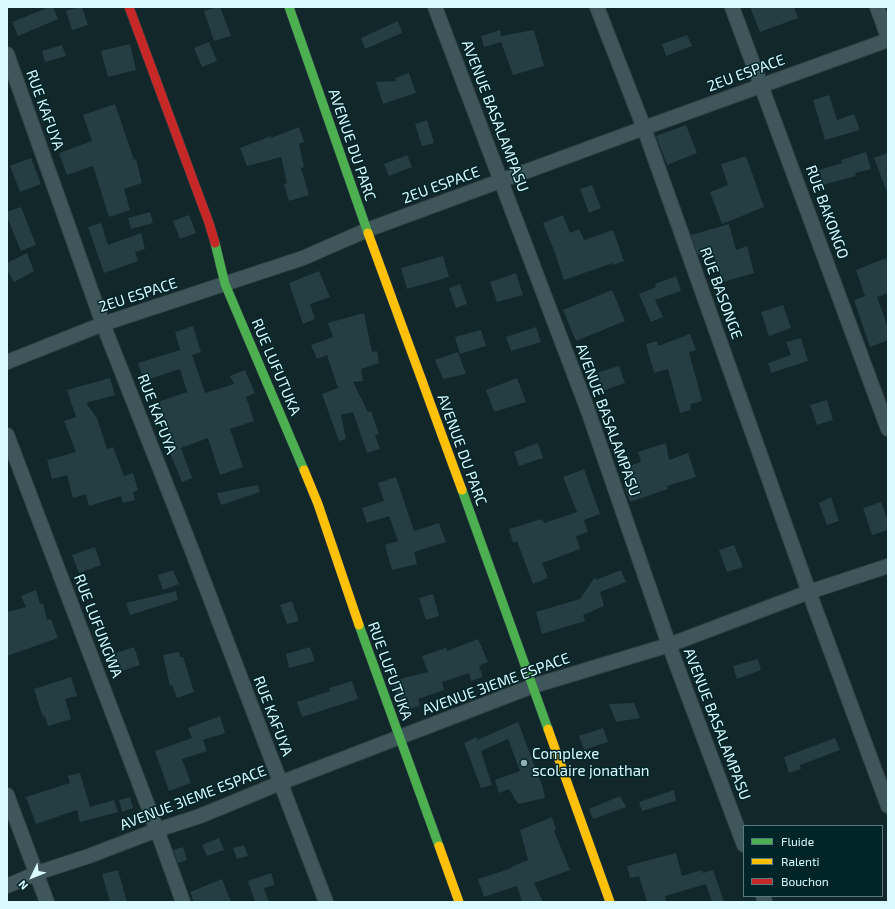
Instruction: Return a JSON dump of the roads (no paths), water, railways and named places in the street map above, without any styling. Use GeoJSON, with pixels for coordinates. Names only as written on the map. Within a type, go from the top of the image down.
{"type":"FeatureCollection","features":[{"type":"Feature","properties":{"kind":"street","name":"RUE LUFUTUKA"},"geometry":{"type":"LineString","coordinates":[[129,7],[209,223],[220,260],[225,284],[318,504],[356,618],[459,902]]}},
{"type":"Feature","properties":{"kind":"street","name":"AVENUE DU PARC"},"geometry":{"type":"LineString","coordinates":[[289,7],[367,230],[610,902]]}},
{"type":"Feature","properties":{"kind":"street","name":"AVENUE BASALAMPASU"},"geometry":{"type":"LineString","coordinates":[[435,7],[587,408],[669,645],[743,842]]}},
{"type":"Feature","properties":{"kind":"street","name":"RUE BASONGE"},"geometry":{"type":"LineString","coordinates":[[597,7],[644,128],[809,592],[888,806]]}},
{"type":"Feature","properties":{"kind":"street","name":"RUE BAKONGO"},"geometry":{"type":"LineString","coordinates":[[732,7],[888,429]]}},
{"type":"Feature","properties":{"kind":"street"},"geometry":{"type":"LineString","coordinates":[[877,7],[888,37]]}},
{"type":"Feature","properties":{"kind":"street","name":"2EU ESPACE"},"geometry":{"type":"LineString","coordinates":[[7,362],[103,324],[303,258],[367,230],[888,40]]}},
{"type":"Feature","properties":{"kind":"street","name":"RUE KAFUYA"},"geometry":{"type":"LineString","coordinates":[[7,54],[103,324],[193,553],[326,902]]}},
{"type":"Feature","properties":{"kind":"street","name":"RUE LUFUNGWA"},"geometry":{"type":"LineString","coordinates":[[7,435],[183,902]]}},
{"type":"Feature","properties":{"kind":"street","name":"AVENUE 3IEME ESPACE"},"geometry":{"type":"LineString","coordinates":[[7,886],[37,873],[200,816],[280,783],[533,686],[669,645],[809,592],[888,566]]}},
{"type":"Feature","properties":{"kind":"street"},"geometry":{"type":"LineString","coordinates":[[7,794],[47,902]]}},
{"type":"Feature","properties":{"kind":"place","name":"Complexe scolaire jonathan"},"geometry":{"type":"Point","coordinates":[524,763]}}]}
